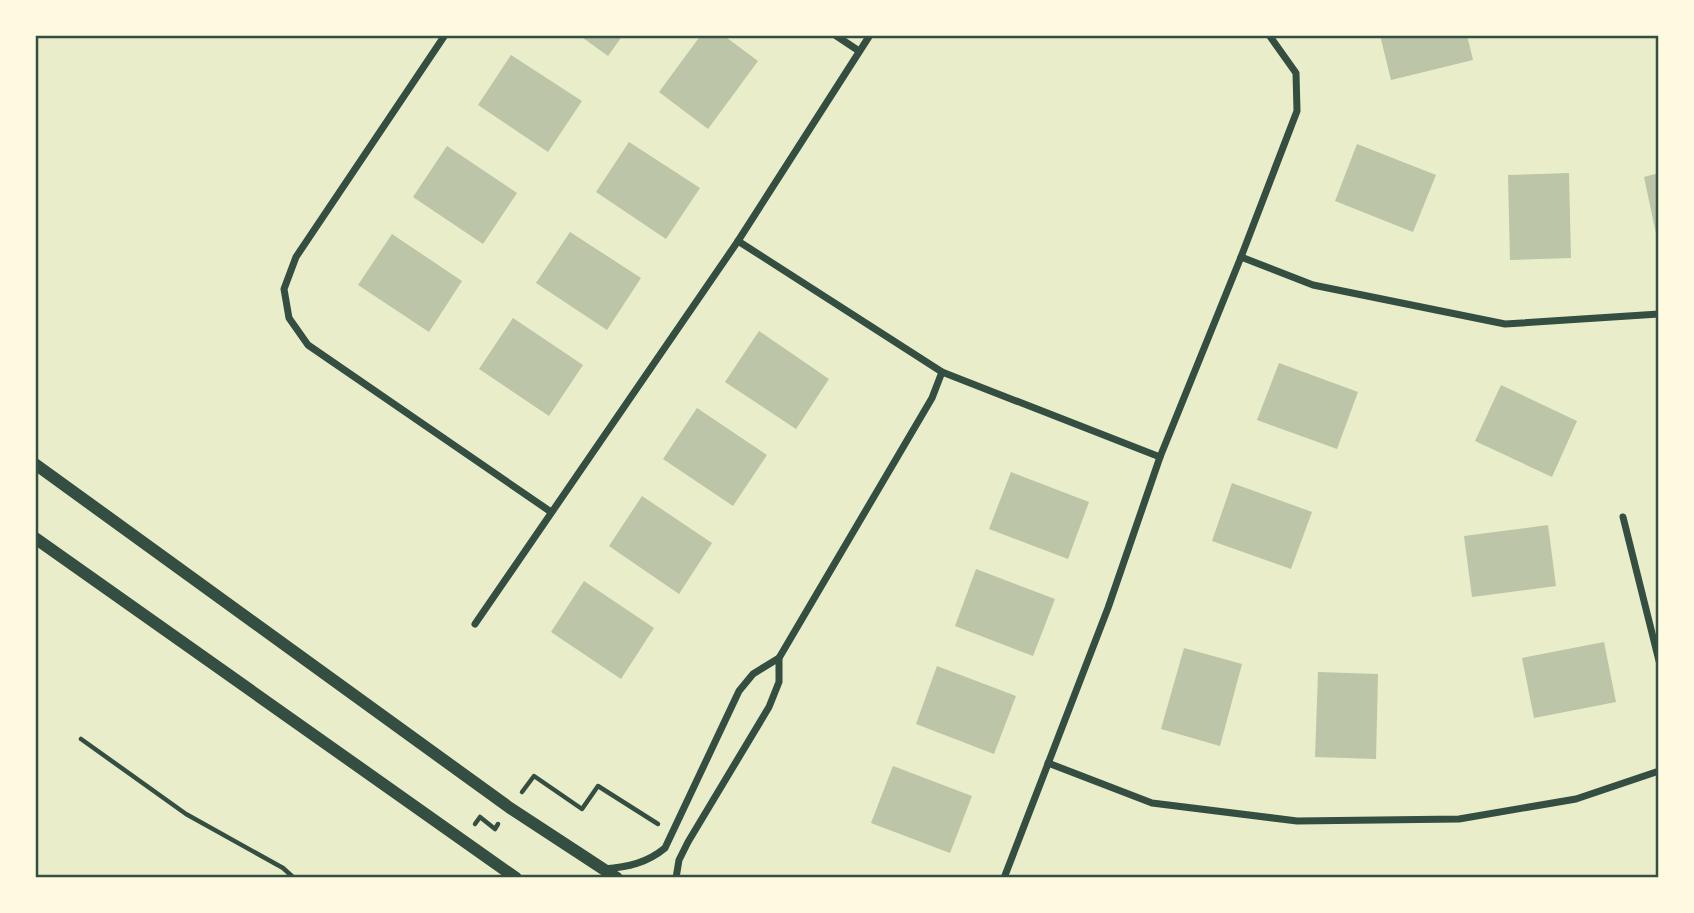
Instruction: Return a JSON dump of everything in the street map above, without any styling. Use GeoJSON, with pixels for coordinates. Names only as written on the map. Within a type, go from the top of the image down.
{"type":"FeatureCollection","features":[{"type":"Feature","properties":{"kind":"street"},"geometry":{"type":"LineString","coordinates":[[445,35],[296,257],[284,289],[289,318],[308,345],[551,512]]}},
{"type":"Feature","properties":{"kind":"street"},"geometry":{"type":"LineString","coordinates":[[835,35],[859,51]]}},
{"type":"Feature","properties":{"kind":"street"},"geometry":{"type":"LineString","coordinates":[[475,624],[738,241],[870,35]]}},
{"type":"Feature","properties":{"kind":"street"},"geometry":{"type":"LineString","coordinates":[[1004,878],[1108,608],[1160,457],[1297,111],[1296,73],[1269,35]]}},
{"type":"Feature","properties":{"kind":"street"},"geometry":{"type":"LineString","coordinates":[[738,241],[942,372],[1160,457]]}},
{"type":"Feature","properties":{"kind":"street"},"geometry":{"type":"LineString","coordinates":[[1241,257],[1313,285],[1505,324],[1659,314]]}},
{"type":"Feature","properties":{"kind":"street"},"geometry":{"type":"LineString","coordinates":[[602,869],[637,864],[666,848],[739,691],[753,674],[779,658],[932,398],[942,372]]}},
{"type":"Feature","properties":{"kind":"street"},"geometry":{"type":"LineString","coordinates":[[35,464],[510,808],[617,878]]}},
{"type":"Feature","properties":{"kind":"street"},"geometry":{"type":"LineString","coordinates":[[1623,517],[1659,661]]}},
{"type":"Feature","properties":{"kind":"street"},"geometry":{"type":"LineString","coordinates":[[35,538],[516,878]]}},
{"type":"Feature","properties":{"kind":"street"},"geometry":{"type":"LineString","coordinates":[[676,878],[679,860],[688,842],[769,707],[779,682],[779,658]]}},
{"type":"Feature","properties":{"kind":"street"},"geometry":{"type":"LineString","coordinates":[[1048,763],[1152,803],[1297,821],[1459,819],[1576,799],[1659,771]]}},
{"type":"Feature","properties":{"kind":"street"},"geometry":{"type":"LineString","coordinates":[[673,834],[688,842]]}},
{"type":"Feature","properties":{"kind":"path"},"geometry":{"type":"LineString","coordinates":[[81,739],[186,814],[283,868],[294,878]]}},
{"type":"Feature","properties":{"kind":"path"},"geometry":{"type":"LineString","coordinates":[[463,842],[480,817],[495,829],[534,776],[582,809],[598,786],[673,834]]}},
{"type":"Feature","properties":{"kind":"building"},"geometry":{"type":"Polygon","coordinates":[[[579,35],[623,35],[608,56],[579,35]]]}},
{"type":"Feature","properties":{"kind":"building"},"geometry":{"type":"Polygon","coordinates":[[[701,35],[723,35],[758,61],[708,129],[659,92],[701,35]]]}},
{"type":"Feature","properties":{"kind":"building"},"geometry":{"type":"Polygon","coordinates":[[[1380,35],[1467,35],[1473,60],[1391,80],[1380,35]]]}},
{"type":"Feature","properties":{"kind":"building"},"geometry":{"type":"Polygon","coordinates":[[[511,55],[582,101],[548,152],[478,105],[511,55]]]}},
{"type":"Feature","properties":{"kind":"building"},"geometry":{"type":"Polygon","coordinates":[[[629,142],[700,188],[666,239],[596,192],[629,142]]]}},
{"type":"Feature","properties":{"kind":"building"},"geometry":{"type":"Polygon","coordinates":[[[1357,144],[1436,175],[1413,232],[1335,201],[1357,144]]]}},
{"type":"Feature","properties":{"kind":"building"},"geometry":{"type":"Polygon","coordinates":[[[447,146],[517,193],[483,244],[413,197],[447,146]]]}},
{"type":"Feature","properties":{"kind":"building"},"geometry":{"type":"Polygon","coordinates":[[[1569,173],[1571,258],[1510,260],[1508,175],[1569,173]]]}},
{"type":"Feature","properties":{"kind":"building"},"geometry":{"type":"Polygon","coordinates":[[[1659,173],[1659,243],[1658,243],[1644,177],[1659,173]]]}},
{"type":"Feature","properties":{"kind":"building"},"geometry":{"type":"Polygon","coordinates":[[[570,232],[641,278],[607,330],[536,283],[570,232]]]}},
{"type":"Feature","properties":{"kind":"building"},"geometry":{"type":"Polygon","coordinates":[[[392,234],[462,281],[429,332],[358,285],[392,234]]]}},
{"type":"Feature","properties":{"kind":"building"},"geometry":{"type":"Polygon","coordinates":[[[513,318],[583,365],[549,416],[479,369],[513,318]]]}},
{"type":"Feature","properties":{"kind":"building"},"geometry":{"type":"Polygon","coordinates":[[[759,331],[829,379],[796,429],[725,382],[759,331]]]}},
{"type":"Feature","properties":{"kind":"building"},"geometry":{"type":"Polygon","coordinates":[[[1279,363],[1358,392],[1337,449],[1257,420],[1279,363]]]}},
{"type":"Feature","properties":{"kind":"building"},"geometry":{"type":"Polygon","coordinates":[[[1501,385],[1577,421],[1552,477],[1475,441],[1501,385]]]}},
{"type":"Feature","properties":{"kind":"building"},"geometry":{"type":"Polygon","coordinates":[[[697,408],[767,455],[733,506],[663,459],[697,408]]]}},
{"type":"Feature","properties":{"kind":"building"},"geometry":{"type":"Polygon","coordinates":[[[1011,472],[1089,502],[1068,559],[989,529],[1011,472]]]}},
{"type":"Feature","properties":{"kind":"building"},"geometry":{"type":"Polygon","coordinates":[[[1232,483],[1312,512],[1291,569],[1212,541],[1232,483]]]}},
{"type":"Feature","properties":{"kind":"building"},"geometry":{"type":"Polygon","coordinates":[[[642,496],[712,543],[679,594],[609,546],[642,496]]]}},
{"type":"Feature","properties":{"kind":"building"},"geometry":{"type":"Polygon","coordinates":[[[1548,525],[1556,586],[1472,597],[1464,536],[1548,525]]]}},
{"type":"Feature","properties":{"kind":"building"},"geometry":{"type":"Polygon","coordinates":[[[976,569],[1055,599],[1033,656],[955,626],[976,569]]]}},
{"type":"Feature","properties":{"kind":"building"},"geometry":{"type":"Polygon","coordinates":[[[584,581],[654,628],[621,679],[551,632],[584,581]]]}},
{"type":"Feature","properties":{"kind":"building"},"geometry":{"type":"Polygon","coordinates":[[[1604,642],[1616,702],[1534,718],[1522,658],[1604,642]]]}},
{"type":"Feature","properties":{"kind":"building"},"geometry":{"type":"Polygon","coordinates":[[[1184,648],[1242,664],[1220,746],[1161,729],[1184,648]]]}},
{"type":"Feature","properties":{"kind":"building"},"geometry":{"type":"Polygon","coordinates":[[[937,666],[1016,696],[994,754],[916,724],[937,666]]]}},
{"type":"Feature","properties":{"kind":"building"},"geometry":{"type":"Polygon","coordinates":[[[1318,672],[1378,674],[1376,759],[1315,757],[1318,672]]]}},
{"type":"Feature","properties":{"kind":"building"},"geometry":{"type":"Polygon","coordinates":[[[893,766],[972,796],[950,853],[871,823],[893,766]]]}}]}
